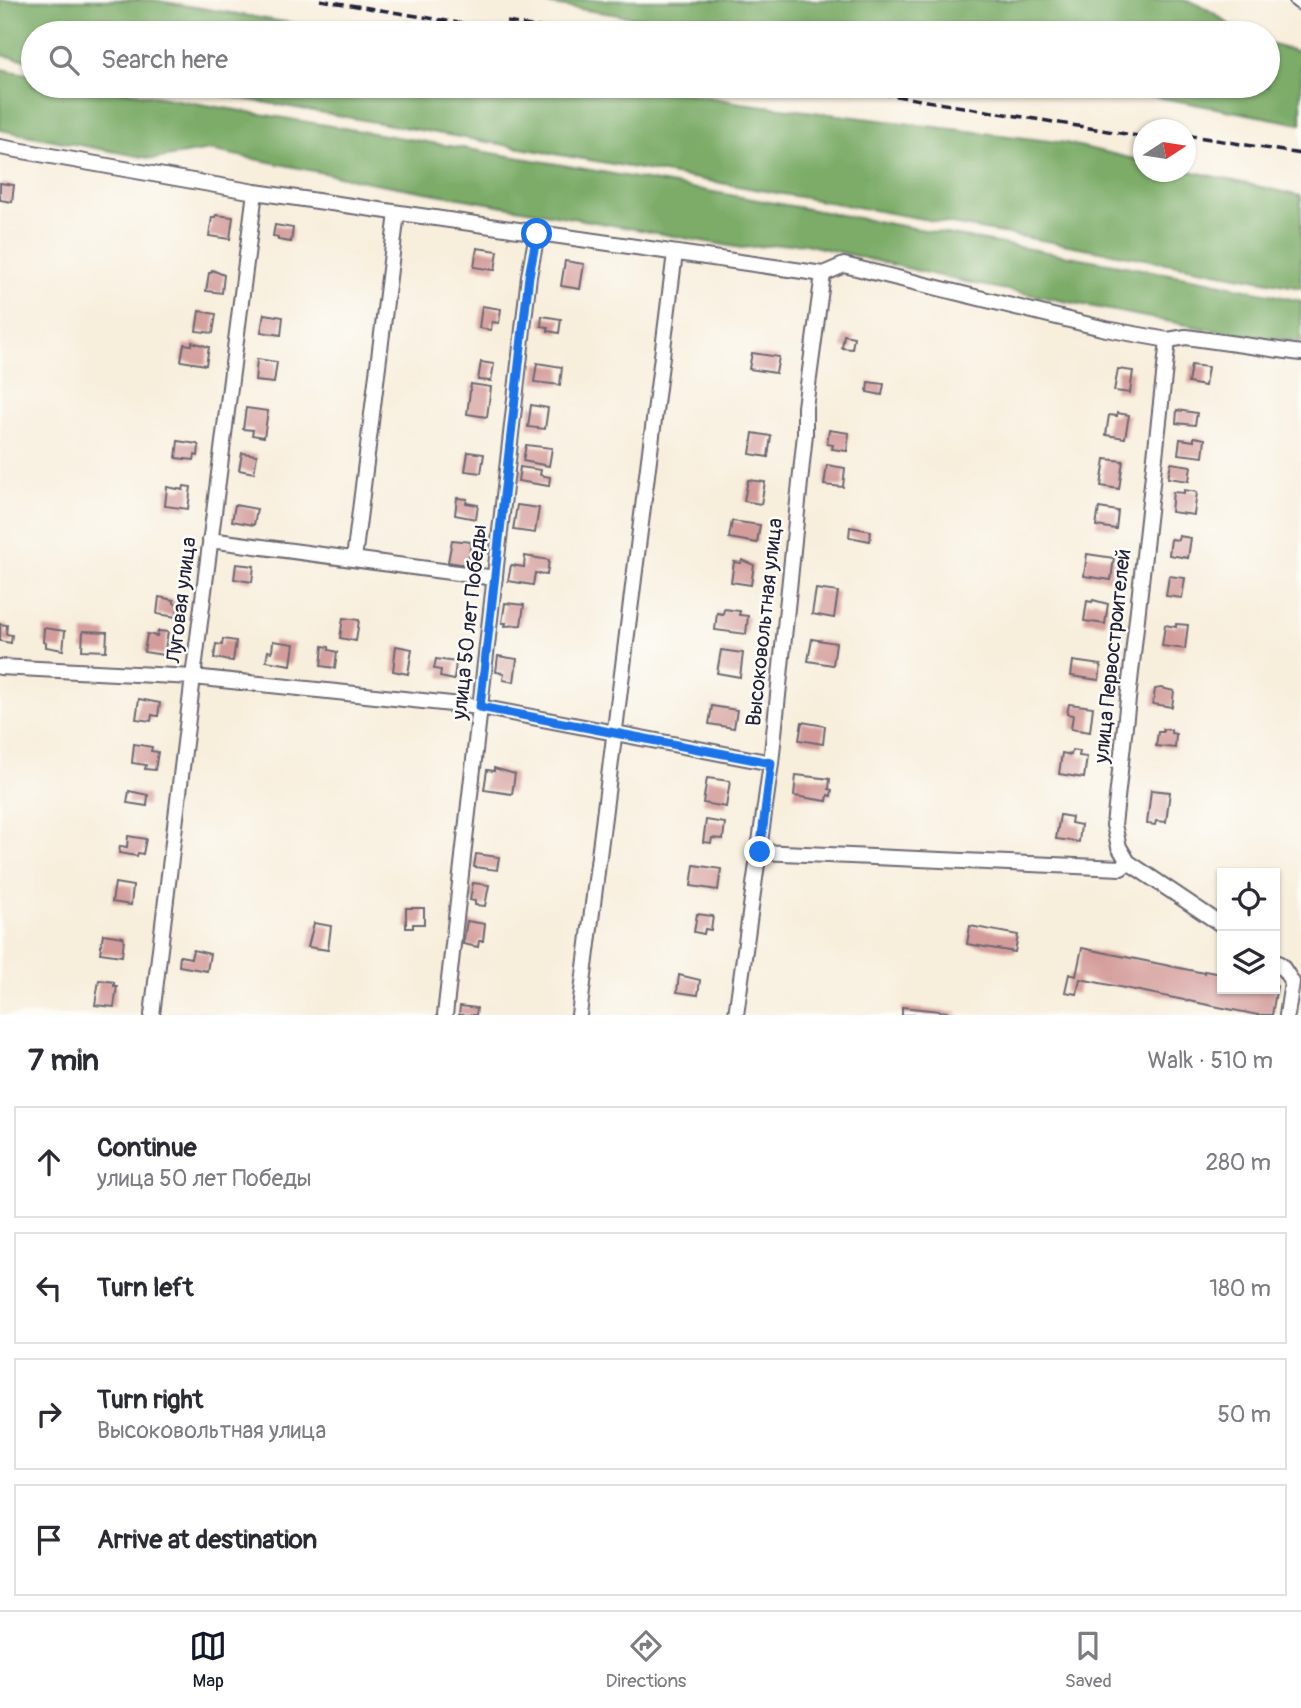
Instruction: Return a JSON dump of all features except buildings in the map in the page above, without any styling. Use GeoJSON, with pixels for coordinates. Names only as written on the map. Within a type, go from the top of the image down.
{"type":"FeatureCollection","features":[{"type":"Feature","properties":{"kind":"street"},"geometry":{"type":"LineString","coordinates":[[0,147],[255,192],[823,274],[844,265],[1106,330],[1168,340],[1186,337],[1301,353]]}},
{"type":"Feature","properties":{"kind":"street","name":"Луговая улица"},"geometry":{"type":"LineString","coordinates":[[152,1015],[192,677],[255,192]]}},
{"type":"Feature","properties":{"kind":"street"},"geometry":{"type":"LineString","coordinates":[[354,559],[397,213]]}},
{"type":"Feature","properties":{"kind":"street","name":"улица 50 лет Победы"},"geometry":{"type":"LineString","coordinates":[[445,1015],[529,276],[537,234]]}},
{"type":"Feature","properties":{"kind":"street"},"geometry":{"type":"LineString","coordinates":[[579,1015],[675,253]]}},
{"type":"Feature","properties":{"kind":"street","name":"Высоковольтная улица"},"geometry":{"type":"LineString","coordinates":[[736,1015],[771,763],[805,433],[805,407],[823,274]]}},
{"type":"Feature","properties":{"kind":"street","name":"улица Первостроителей"},"geometry":{"type":"LineString","coordinates":[[1128,862],[1119,847],[1114,825],[1168,340]]}},
{"type":"Feature","properties":{"kind":"street"},"geometry":{"type":"LineString","coordinates":[[210,540],[495,578]]}},
{"type":"Feature","properties":{"kind":"street"},"geometry":{"type":"LineString","coordinates":[[0,667],[192,677],[480,707],[771,763]]}},
{"type":"Feature","properties":{"kind":"street"},"geometry":{"type":"LineString","coordinates":[[760,852],[1121,868],[1128,862],[1217,922]]}},
{"type":"Feature","properties":{"kind":"street"},"geometry":{"type":"LineString","coordinates":[[1280,964],[1296,977],[1287,1015]]}},
{"type":"Feature","properties":{"kind":"green space"},"geometry":{"type":"Polygon","coordinates":[[[0,0],[153,0],[279,21],[21,21],[21,59],[0,55],[0,0]]]}},
{"type":"Feature","properties":{"kind":"green space"},"geometry":{"type":"Polygon","coordinates":[[[520,0],[1182,0],[1206,8],[1225,21],[657,21],[520,0]]]}},
{"type":"Feature","properties":{"kind":"green space"},"geometry":{"type":"Polygon","coordinates":[[[1280,47],[1301,52],[1301,124],[1162,98],[1280,98],[1280,47]]]}},
{"type":"Feature","properties":{"kind":"green space"},"geometry":{"type":"Polygon","coordinates":[[[0,69],[21,73],[21,98],[165,98],[563,165],[1208,281],[1301,301],[1301,342],[1217,331],[961,281],[801,243],[741,248],[358,180],[210,150],[153,159],[0,130],[0,69]]]}},
{"type":"Feature","properties":{"kind":"green space"},"geometry":{"type":"Polygon","coordinates":[[[240,98],[714,98],[1066,143],[1133,159],[1133,182],[1196,182],[1196,172],[1301,196],[1301,288],[240,98]]]}},
{"type":"Feature","properties":{"kind":"railway"},"geometry":{"type":"LineString","coordinates":[[320,0],[447,21]]}},
{"type":"Feature","properties":{"kind":"railway"},"geometry":{"type":"LineString","coordinates":[[908,98],[1133,135]]}},
{"type":"Feature","properties":{"kind":"railway"},"geometry":{"type":"LineString","coordinates":[[1196,137],[1301,154]]}},
{"type":"Feature","properties":{"kind":"route"},"geometry":{"type":"LineString","coordinates":[[537,234],[529,276],[480,707],[771,763],[760,852]]}}]}
